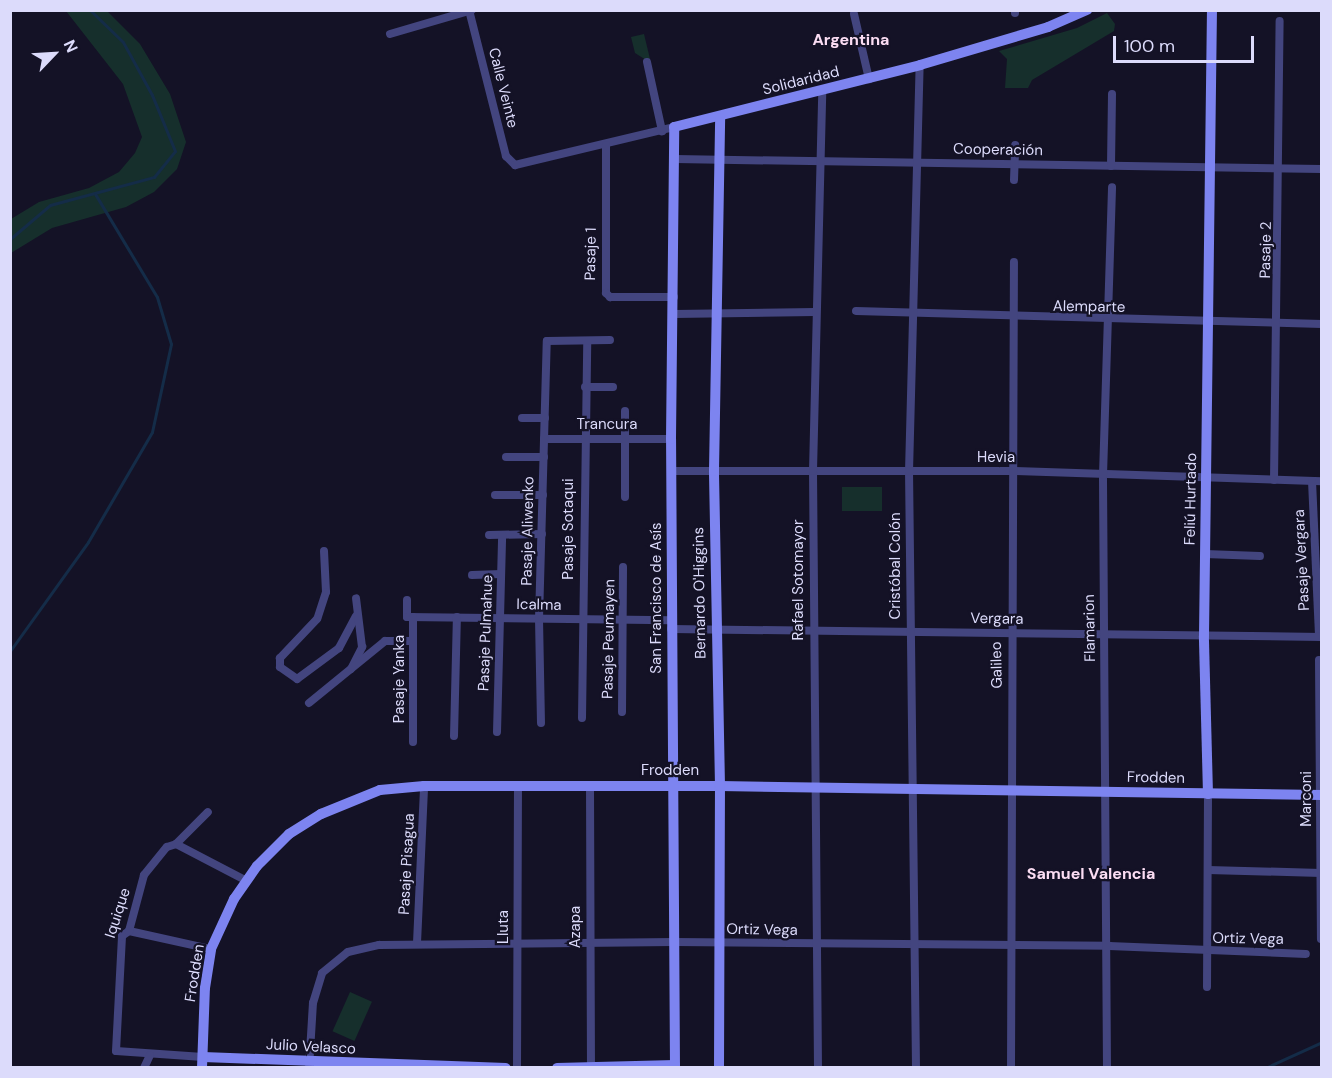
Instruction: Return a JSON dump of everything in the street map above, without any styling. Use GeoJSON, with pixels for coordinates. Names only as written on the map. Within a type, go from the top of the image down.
{"type":"FeatureCollection","features":[{"type":"Feature","properties":{"kind":"main road","name":"Solidaridad"},"geometry":{"type":"LineString","coordinates":[[674,127],[720,118],[920,65],[1048,27],[1087,10]]}},
{"type":"Feature","properties":{"kind":"main road","name":"Feliú Hurtado"},"geometry":{"type":"LineString","coordinates":[[1208,794],[1204,636],[1212,10]]}},
{"type":"Feature","properties":{"kind":"main road","name":"Bernardo O'Higgins"},"geometry":{"type":"LineString","coordinates":[[719,1068],[720,786],[715,630],[714,471],[720,313],[720,118]]}},
{"type":"Feature","properties":{"kind":"main road","name":"San Francisco de Asís"},"geometry":{"type":"LineString","coordinates":[[674,127],[671,624],[675,1066]]}},
{"type":"Feature","properties":{"kind":"main road","name":"Frodden"},"geometry":{"type":"LineString","coordinates":[[202,1062],[205,988],[211,949],[247,880],[289,834],[321,814],[380,790],[424,786],[720,786],[1321,795]]}},
{"type":"Feature","properties":{"kind":"main road","name":"Julio Velasco"},"geometry":{"type":"LineString","coordinates":[[202,1062],[506,1068]]}},
{"type":"Feature","properties":{"kind":"main road"},"geometry":{"type":"LineString","coordinates":[[557,1068],[675,1066]]}},
{"type":"Feature","properties":{"kind":"street"},"geometry":{"type":"LineString","coordinates":[[390,34],[470,11]]}},
{"type":"Feature","properties":{"kind":"street","name":"Calle Veinte"},"geometry":{"type":"LineString","coordinates":[[470,11],[506,156],[519,166]]}},
{"type":"Feature","properties":{"kind":"street"},"geometry":{"type":"LineString","coordinates":[[854,14],[869,79]]}},
{"type":"Feature","properties":{"kind":"street","name":"Pasaje 2"},"geometry":{"type":"LineString","coordinates":[[1274,480],[1279,325],[1280,21]]}},
{"type":"Feature","properties":{"kind":"street"},"geometry":{"type":"LineString","coordinates":[[647,62],[662,131]]}},
{"type":"Feature","properties":{"kind":"street","name":"Cristóbal Colón"},"geometry":{"type":"LineString","coordinates":[[916,1068],[915,789],[909,632],[909,471],[920,65]]}},
{"type":"Feature","properties":{"kind":"street","name":"Rafael Sotomayor"},"geometry":{"type":"LineString","coordinates":[[818,1068],[813,471],[822,92]]}},
{"type":"Feature","properties":{"kind":"street"},"geometry":{"type":"LineString","coordinates":[[1111,166],[1112,94]]}},
{"type":"Feature","properties":{"kind":"street","name":"Solidaridad"},"geometry":{"type":"LineString","coordinates":[[519,166],[674,127]]}},
{"type":"Feature","properties":{"kind":"street","name":"Pasaje 1"},"geometry":{"type":"LineString","coordinates":[[606,145],[606,293],[610,297],[674,297]]}},
{"type":"Feature","properties":{"kind":"street"},"geometry":{"type":"LineString","coordinates":[[1014,180],[1015,145]]}},
{"type":"Feature","properties":{"kind":"street","name":"Cooperación"},"geometry":{"type":"LineString","coordinates":[[675,159],[1322,169]]}},
{"type":"Feature","properties":{"kind":"street","name":"Flamarion"},"geometry":{"type":"LineString","coordinates":[[1107,1068],[1108,946],[1103,475],[1110,321],[1112,188]]}},
{"type":"Feature","properties":{"kind":"street","name":"Galileo"},"geometry":{"type":"LineString","coordinates":[[1011,1068],[1013,791],[1010,633],[1014,262]]}},
{"type":"Feature","properties":{"kind":"street","name":"Alemparte"},"geometry":{"type":"LineString","coordinates":[[856,311],[1110,321],[1322,324]]}},
{"type":"Feature","properties":{"kind":"street"},"geometry":{"type":"LineString","coordinates":[[674,314],[815,312]]}},
{"type":"Feature","properties":{"kind":"street"},"geometry":{"type":"LineString","coordinates":[[587,341],[610,340]]}},
{"type":"Feature","properties":{"kind":"street","name":"Pasaje Aliwenko"},"geometry":{"type":"LineString","coordinates":[[541,723],[539,619],[547,341],[587,341]]}},
{"type":"Feature","properties":{"kind":"street","name":"Pasaje Sotaqui"},"geometry":{"type":"LineString","coordinates":[[582,718],[583,438],[587,341]]}},
{"type":"Feature","properties":{"kind":"street"},"geometry":{"type":"LineString","coordinates":[[585,387],[613,387]]}},
{"type":"Feature","properties":{"kind":"street"},"geometry":{"type":"LineString","coordinates":[[625,411],[625,497]]}},
{"type":"Feature","properties":{"kind":"street"},"geometry":{"type":"LineString","coordinates":[[522,418],[545,418]]}},
{"type":"Feature","properties":{"kind":"street","name":"Trancura"},"geometry":{"type":"LineString","coordinates":[[544,439],[671,439]]}},
{"type":"Feature","properties":{"kind":"street"},"geometry":{"type":"LineString","coordinates":[[506,457],[544,457]]}},
{"type":"Feature","properties":{"kind":"street","name":"Hevia"},"geometry":{"type":"LineString","coordinates":[[671,471],[1012,471],[1322,481]]}},
{"type":"Feature","properties":{"kind":"street","name":"Pasaje Vergara"},"geometry":{"type":"LineString","coordinates":[[1312,481],[1320,637]]}},
{"type":"Feature","properties":{"kind":"street"},"geometry":{"type":"LineString","coordinates":[[495,495],[543,495]]}},
{"type":"Feature","properties":{"kind":"street"},"geometry":{"type":"LineString","coordinates":[[489,535],[542,534]]}},
{"type":"Feature","properties":{"kind":"street","name":"Pasaje Pulmahue"},"geometry":{"type":"LineString","coordinates":[[497,732],[502,535]]}},
{"type":"Feature","properties":{"kind":"street"},"geometry":{"type":"LineString","coordinates":[[324,551],[326,591],[317,619],[280,658],[280,667],[297,678],[339,648],[356,616]]}},
{"type":"Feature","properties":{"kind":"street"},"geometry":{"type":"LineString","coordinates":[[1205,554],[1260,556]]}},
{"type":"Feature","properties":{"kind":"street","name":"Pasaje Peumayen"},"geometry":{"type":"LineString","coordinates":[[622,712],[623,567]]}},
{"type":"Feature","properties":{"kind":"street"},"geometry":{"type":"LineString","coordinates":[[472,574],[501,574]]}},
{"type":"Feature","properties":{"kind":"street"},"geometry":{"type":"LineString","coordinates":[[349,673],[362,647],[356,616],[356,598]]}},
{"type":"Feature","properties":{"kind":"street","name":"Pasaje Yanka"},"geometry":{"type":"LineString","coordinates":[[407,600],[413,641],[413,742]]}},
{"type":"Feature","properties":{"kind":"street","name":"Icalma"},"geometry":{"type":"LineString","coordinates":[[410,617],[621,620],[671,624]]}},
{"type":"Feature","properties":{"kind":"street"},"geometry":{"type":"LineString","coordinates":[[454,736],[457,617]]}},
{"type":"Feature","properties":{"kind":"street","name":"Vergara"},"geometry":{"type":"LineString","coordinates":[[671,624],[715,630],[813,632],[1320,637]]}},
{"type":"Feature","properties":{"kind":"street"},"geometry":{"type":"LineString","coordinates":[[309,703],[349,673],[385,641],[413,641]]}},
{"type":"Feature","properties":{"kind":"street","name":"Marconi"},"geometry":{"type":"LineString","coordinates":[[1319,660],[1321,939]]}},
{"type":"Feature","properties":{"kind":"street","name":"Pasaje Pisagua"},"geometry":{"type":"LineString","coordinates":[[417,944],[424,786]]}},
{"type":"Feature","properties":{"kind":"street","name":"Lluta"},"geometry":{"type":"LineString","coordinates":[[517,1068],[518,786]]}},
{"type":"Feature","properties":{"kind":"street","name":"Azapa"},"geometry":{"type":"LineString","coordinates":[[590,786],[591,1067]]}},
{"type":"Feature","properties":{"kind":"street","name":"Feliú Hurtado"},"geometry":{"type":"LineString","coordinates":[[1207,987],[1208,794]]}},
{"type":"Feature","properties":{"kind":"street","name":"Iquique"},"geometry":{"type":"LineString","coordinates":[[116,1051],[122,936],[129,931],[144,875],[167,847],[176,844],[208,812]]}},
{"type":"Feature","properties":{"kind":"street"},"geometry":{"type":"LineString","coordinates":[[176,844],[247,880]]}},
{"type":"Feature","properties":{"kind":"street"},"geometry":{"type":"LineString","coordinates":[[1208,870],[1321,873]]}},
{"type":"Feature","properties":{"kind":"street"},"geometry":{"type":"LineString","coordinates":[[129,931],[211,949]]}},
{"type":"Feature","properties":{"kind":"street","name":"Ortiz Vega"},"geometry":{"type":"LineString","coordinates":[[309,1064],[316,988],[334,961],[363,947],[417,944],[674,942],[1108,946],[1208,952],[1306,954]]}},
{"type":"Feature","properties":{"kind":"street","name":"Julio Velasco"},"geometry":{"type":"LineString","coordinates":[[116,1051],[202,1062]]}},
{"type":"Feature","properties":{"kind":"street"},"geometry":{"type":"LineString","coordinates":[[144,1068],[150,1055]]}},
{"type":"Feature","properties":{"kind":"green space"},"geometry":{"type":"Polygon","coordinates":[[[66,11],[107,11],[140,44],[170,94],[186,142],[177,169],[154,192],[126,207],[52,228],[11,253],[11,219],[39,202],[89,188],[119,172],[135,153],[142,137],[123,84],[66,11]]]}},
{"type":"Feature","properties":{"kind":"green space"},"geometry":{"type":"Polygon","coordinates":[[[1107,13],[1115,24],[1114,31],[1032,80],[1028,88],[1005,88],[1007,59],[999,51],[1077,28],[1107,13]]]}},
{"type":"Feature","properties":{"kind":"green space"},"geometry":{"type":"Polygon","coordinates":[[[644,34],[650,59],[646,60],[635,53],[631,37],[644,34]]]}},
{"type":"Feature","properties":{"kind":"green space"},"geometry":{"type":"Polygon","coordinates":[[[842,487],[882,487],[882,511],[842,511],[842,487]]]}},
{"type":"Feature","properties":{"kind":"green space"},"geometry":{"type":"Polygon","coordinates":[[[350,992],[372,1002],[354,1041],[333,1031],[350,992]]]}},
{"type":"Feature","properties":{"kind":"waterway"},"geometry":{"type":"LineString","coordinates":[[10,239],[50,205],[154,177],[175,151],[152,95],[123,42],[90,10]]}},
{"type":"Feature","properties":{"kind":"waterway"},"geometry":{"type":"LineString","coordinates":[[10,651],[88,542],[152,432],[171,344],[157,297],[95,194]]}},
{"type":"Feature","properties":{"kind":"waterway"},"geometry":{"type":"LineString","coordinates":[[1265,1068],[1322,1042]]}},
{"type":"Feature","properties":{"kind":"district","name":"Argentina"},"geometry":{"type":"Point","coordinates":[851,40]}},
{"type":"Feature","properties":{"kind":"district","name":"Samuel Valencia"},"geometry":{"type":"Point","coordinates":[1091,874]}}]}
